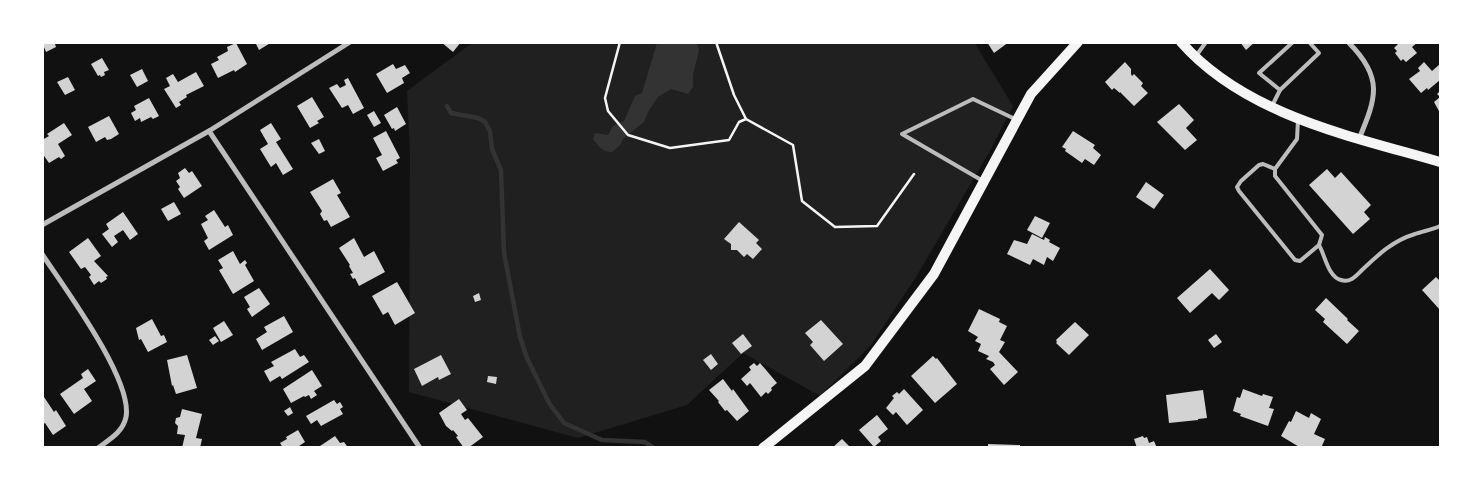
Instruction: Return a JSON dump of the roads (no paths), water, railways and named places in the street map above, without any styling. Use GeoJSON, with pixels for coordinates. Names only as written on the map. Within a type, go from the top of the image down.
{"type":"FeatureCollection","features":[{"type":"Feature","properties":{"kind":"main road"},"geometry":{"type":"LineString","coordinates":[[763,448],[865,366],[934,274],[1031,94],[1078,42]]}},
{"type":"Feature","properties":{"kind":"main road"},"geometry":{"type":"LineString","coordinates":[[1181,42],[1194,58],[1226,83],[1250,98],[1298,118],[1440,162]]}},
{"type":"Feature","properties":{"kind":"street"},"geometry":{"type":"LineString","coordinates":[[42,225],[209,131],[350,42]]}},
{"type":"Feature","properties":{"kind":"street"},"geometry":{"type":"LineString","coordinates":[[1349,43],[1362,56],[1373,77],[1372,108],[1359,138]]}},
{"type":"Feature","properties":{"kind":"street"},"geometry":{"type":"LineString","coordinates":[[209,131],[420,448]]}},
{"type":"Feature","properties":{"kind":"street"},"geometry":{"type":"LineString","coordinates":[[42,254],[88,324],[111,364],[125,396],[127,406],[126,418],[122,428],[98,448]]}},
{"type":"Feature","properties":{"kind":"lane"},"geometry":{"type":"LineString","coordinates":[[1194,58],[1206,42]]}},
{"type":"Feature","properties":{"kind":"lane"},"geometry":{"type":"LineString","coordinates":[[1280,90],[1259,73],[1293,42]]}},
{"type":"Feature","properties":{"kind":"lane"},"geometry":{"type":"LineString","coordinates":[[1272,107],[1280,90],[1319,53],[1309,42]]}},
{"type":"Feature","properties":{"kind":"lane"},"geometry":{"type":"LineString","coordinates":[[984,182],[902,134],[973,98],[1017,120]]}},
{"type":"Feature","properties":{"kind":"lane"},"geometry":{"type":"LineString","coordinates":[[1275,169],[1263,164],[1259,165],[1237,186],[1294,260],[1303,260],[1319,245],[1321,232],[1275,176],[1275,169],[1297,139],[1298,118]]}},
{"type":"Feature","properties":{"kind":"lane"},"geometry":{"type":"LineString","coordinates":[[1319,245],[1335,277],[1342,281],[1352,280],[1384,249],[1393,243],[1440,226]]}},
{"type":"Feature","properties":{"kind":"waterway"},"geometry":{"type":"LineString","coordinates":[[447,106],[451,113],[478,118],[485,122],[490,131],[492,149],[501,170],[504,253],[520,337],[527,358],[549,403],[564,423],[602,440],[645,442],[654,448]]}}]}
